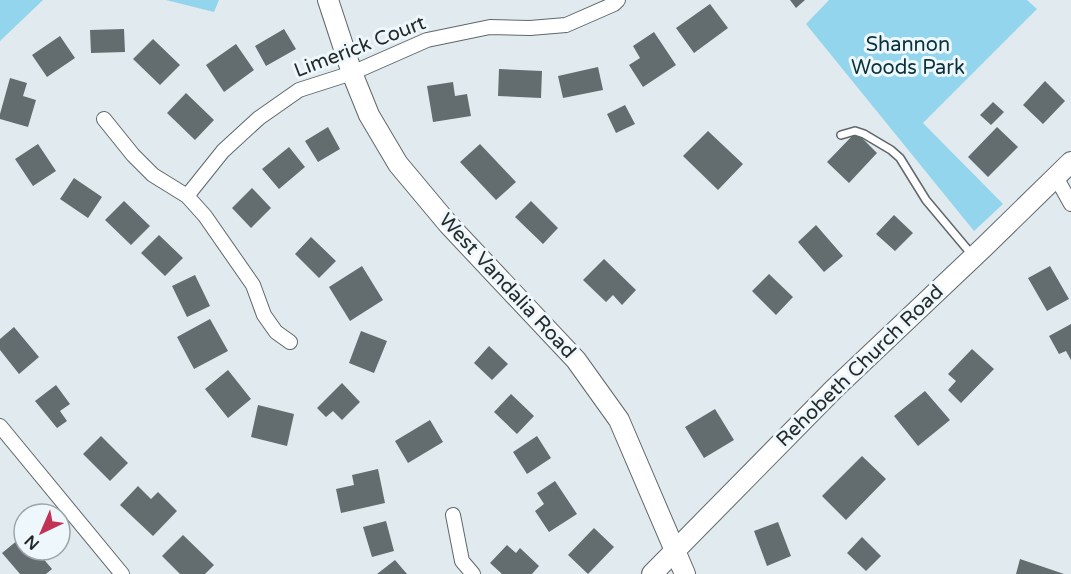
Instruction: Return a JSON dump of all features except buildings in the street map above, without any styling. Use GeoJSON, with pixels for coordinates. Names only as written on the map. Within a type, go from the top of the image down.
{"type":"FeatureCollection","features":[{"type":"Feature","properties":{"kind":"main road","name":"West Vandalia Road"},"geometry":{"type":"LineString","coordinates":[[328,0],[352,73],[369,115],[398,164],[449,225],[576,360],[619,420],[685,574]]}},
{"type":"Feature","properties":{"kind":"main road","name":"Rehobeth Church Road"},"geometry":{"type":"LineString","coordinates":[[652,574],[834,389],[1071,162]]}},
{"type":"Feature","properties":{"kind":"street","name":"Limerick Court"},"geometry":{"type":"LineString","coordinates":[[187,196],[223,151],[259,118],[298,90],[352,73],[428,39],[489,27],[530,28],[566,25],[614,4],[618,0]]}},
{"type":"Feature","properties":{"kind":"street"},"geometry":{"type":"LineString","coordinates":[[104,119],[132,155],[153,175],[187,196],[205,216],[253,285],[264,315],[276,332],[290,342]]}},
{"type":"Feature","properties":{"kind":"street"},"geometry":{"type":"LineString","coordinates":[[1056,177],[1071,204]]}},
{"type":"Feature","properties":{"kind":"street"},"geometry":{"type":"LineString","coordinates":[[0,426],[122,574]]}},
{"type":"Feature","properties":{"kind":"street"},"geometry":{"type":"LineString","coordinates":[[453,515],[462,561],[473,574]]}},
{"type":"Feature","properties":{"kind":"lane"},"geometry":{"type":"LineString","coordinates":[[842,135],[855,130],[891,150],[900,158],[926,200],[974,257]]}},
{"type":"Feature","properties":{"kind":"green space"},"geometry":{"type":"Polygon","coordinates":[[[0,0],[43,0],[0,41],[0,0]]]}},
{"type":"Feature","properties":{"kind":"green space"},"geometry":{"type":"Polygon","coordinates":[[[166,0],[219,0],[214,12],[166,0]]]}},
{"type":"Feature","properties":{"kind":"green space","name":"Shannon Woods Park"},"geometry":{"type":"Polygon","coordinates":[[[829,0],[1027,0],[1037,9],[923,123],[1003,204],[974,231],[806,24],[829,0]]]}}]}
